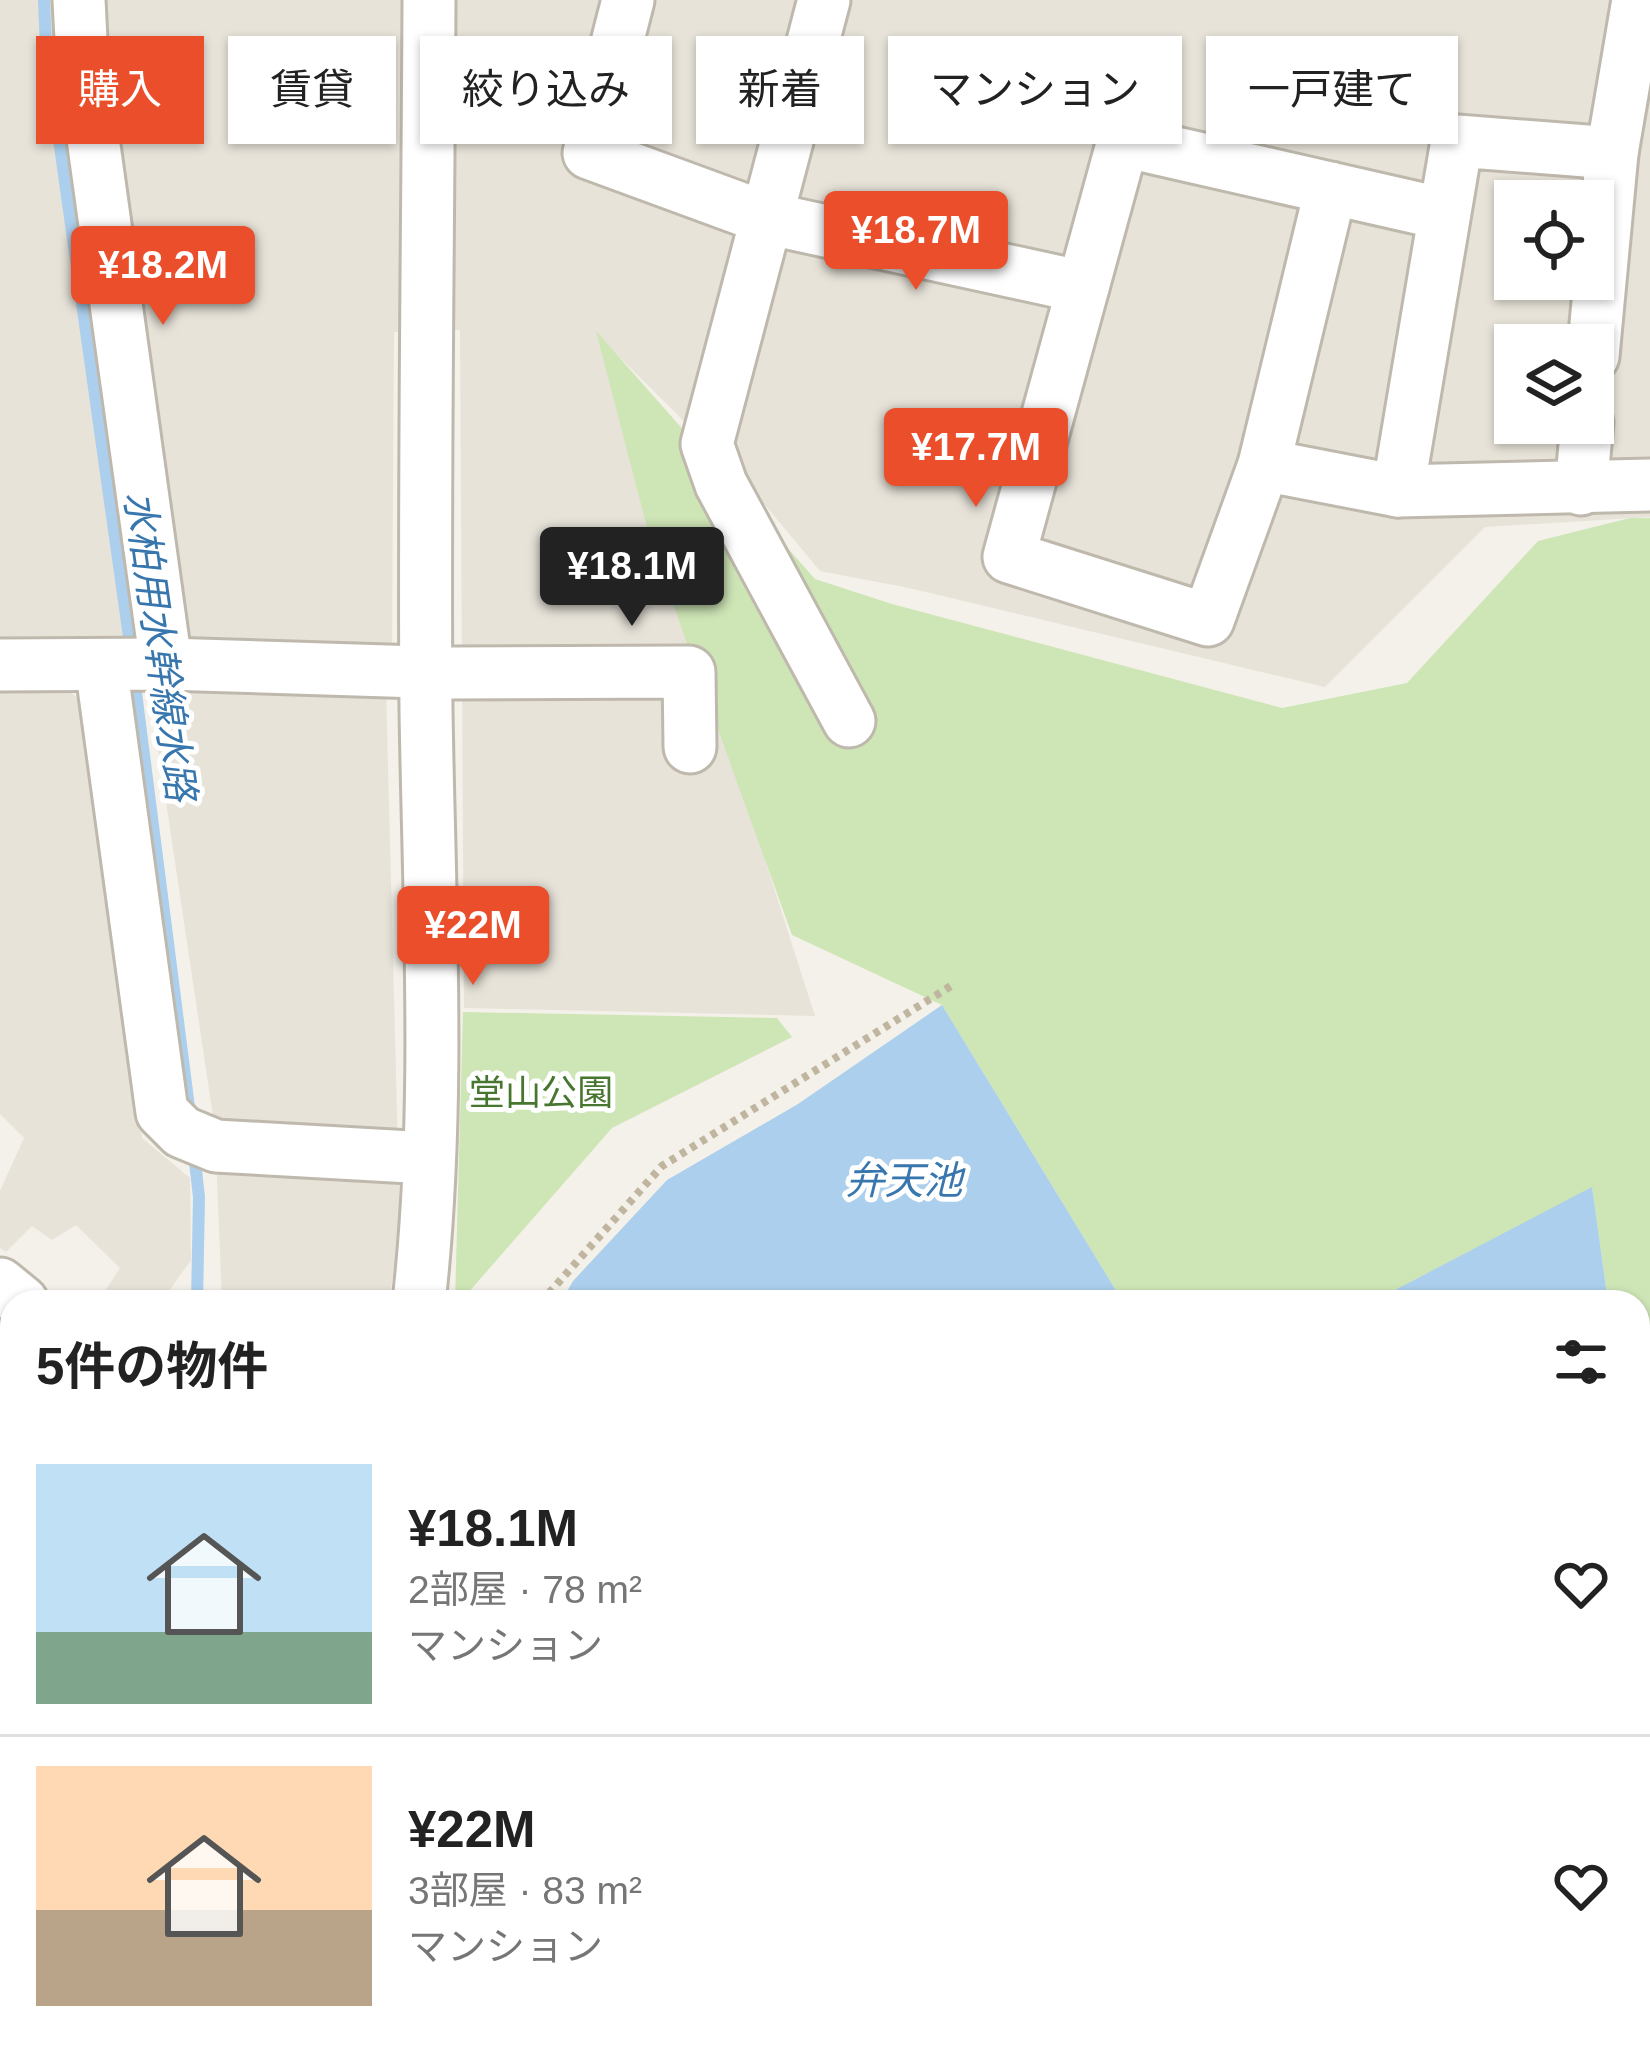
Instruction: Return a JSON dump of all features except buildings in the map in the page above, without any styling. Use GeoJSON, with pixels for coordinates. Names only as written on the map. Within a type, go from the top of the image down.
{"type":"FeatureCollection","features":[{"type":"Feature","properties":{"kind":"street"},"geometry":{"type":"LineString","coordinates":[[79,0],[82,59],[166,664]]}},
{"type":"Feature","properties":{"kind":"street"},"geometry":{"type":"LineString","coordinates":[[420,1290],[428,1158],[429,0]]}},
{"type":"Feature","properties":{"kind":"street"},"geometry":{"type":"LineString","coordinates":[[628,0],[590,153],[766,218],[1083,287]]}},
{"type":"Feature","properties":{"kind":"street"},"geometry":{"type":"LineString","coordinates":[[824,0],[707,444],[721,484],[849,721]]}},
{"type":"Feature","properties":{"kind":"street"},"geometry":{"type":"LineString","coordinates":[[1596,324],[1612,153],[1638,0]]}},
{"type":"Feature","properties":{"kind":"street"},"geometry":{"type":"LineString","coordinates":[[1331,188],[1264,465],[1208,620],[1009,557],[1123,141],[1331,188],[1444,214]]}},
{"type":"Feature","properties":{"kind":"street"},"geometry":{"type":"LineString","coordinates":[[1398,491],[1457,141],[1612,153]]}},
{"type":"Feature","properties":{"kind":"street"},"geometry":{"type":"LineString","coordinates":[[1581,489],[1585,444]]}},
{"type":"Feature","properties":{"kind":"street"},"geometry":{"type":"LineString","coordinates":[[1264,465],[1398,491],[1650,485]]}},
{"type":"Feature","properties":{"kind":"street"},"geometry":{"type":"LineString","coordinates":[[0,665],[689,672],[690,747]]}},
{"type":"Feature","properties":{"kind":"street"},"geometry":{"type":"LineString","coordinates":[[101,665],[162,1112],[182,1132],[216,1146],[428,1158]]}},
{"type":"Feature","properties":{"kind":"path"},"geometry":{"type":"LineString","coordinates":[[552,1290],[662,1166],[952,986]]}},
{"type":"Feature","properties":{"kind":"shaded area"},"geometry":{"type":"Polygon","coordinates":[[[0,0],[809,0],[800,36],[696,36],[696,144],[773,144],[699,436],[597,335],[815,1016],[464,1008],[460,330],[394,332],[392,652],[0,653],[0,0]]]}},
{"type":"Feature","properties":{"kind":"shaded area"},"geometry":{"type":"Polygon","coordinates":[[[850,0],[1650,0],[1650,517],[1485,527],[1325,687],[820,571],[726,458],[811,144],[864,144],[864,36],[840,36],[850,0]]]}},
{"type":"Feature","properties":{"kind":"shaded area"},"geometry":{"type":"Polygon","coordinates":[[[53,681],[83,701],[142,1138],[190,1178],[191,1260],[170,1290],[106,1290],[120,1268],[76,1225],[52,1240],[32,1226],[6,1252],[0,1248],[0,1191],[24,1138],[0,1114],[0,684],[53,681]]]}},
{"type":"Feature","properties":{"kind":"shaded area"},"geometry":{"type":"Polygon","coordinates":[[[148,681],[386,688],[400,1229],[391,1290],[222,1290],[215,1130],[148,681]]]}},
{"type":"Feature","properties":{"kind":"green space"},"geometry":{"type":"Polygon","coordinates":[[[596,331],[815,579],[1282,708],[1407,683],[1538,541],[1630,518],[1650,518],[1650,1290],[1606,1290],[1592,1188],[1395,1290],[1116,1290],[942,1005],[792,935],[651,543],[596,331]]]}},
{"type":"Feature","properties":{"kind":"green space","name":"堂山公園"},"geometry":{"type":"Polygon","coordinates":[[[463,1012],[777,1018],[792,1037],[612,1128],[470,1290],[455,1290],[463,1012]]]}},
{"type":"Feature","properties":{"kind":"water","name":"弁天池"},"geometry":{"type":"Polygon","coordinates":[[[942,1005],[1116,1290],[568,1290],[667,1180],[798,1104],[942,1005]]]}},
{"type":"Feature","properties":{"kind":"water"},"geometry":{"type":"Polygon","coordinates":[[[1592,1187],[1606,1290],[1395,1290],[1592,1187]]]}},
{"type":"Feature","properties":{"kind":"waterway","name":"水柏用水幹線水路"},"geometry":{"type":"LineString","coordinates":[[44,0],[46,47],[131,651]]}},
{"type":"Feature","properties":{"kind":"waterway","name":"水柏用水幹線水路"},"geometry":{"type":"LineString","coordinates":[[134,677],[190,1115]]}},
{"type":"Feature","properties":{"kind":"waterway","name":"水柏用水幹線水路"},"geometry":{"type":"LineString","coordinates":[[194,1153],[199,1197],[197,1290]]}}]}
